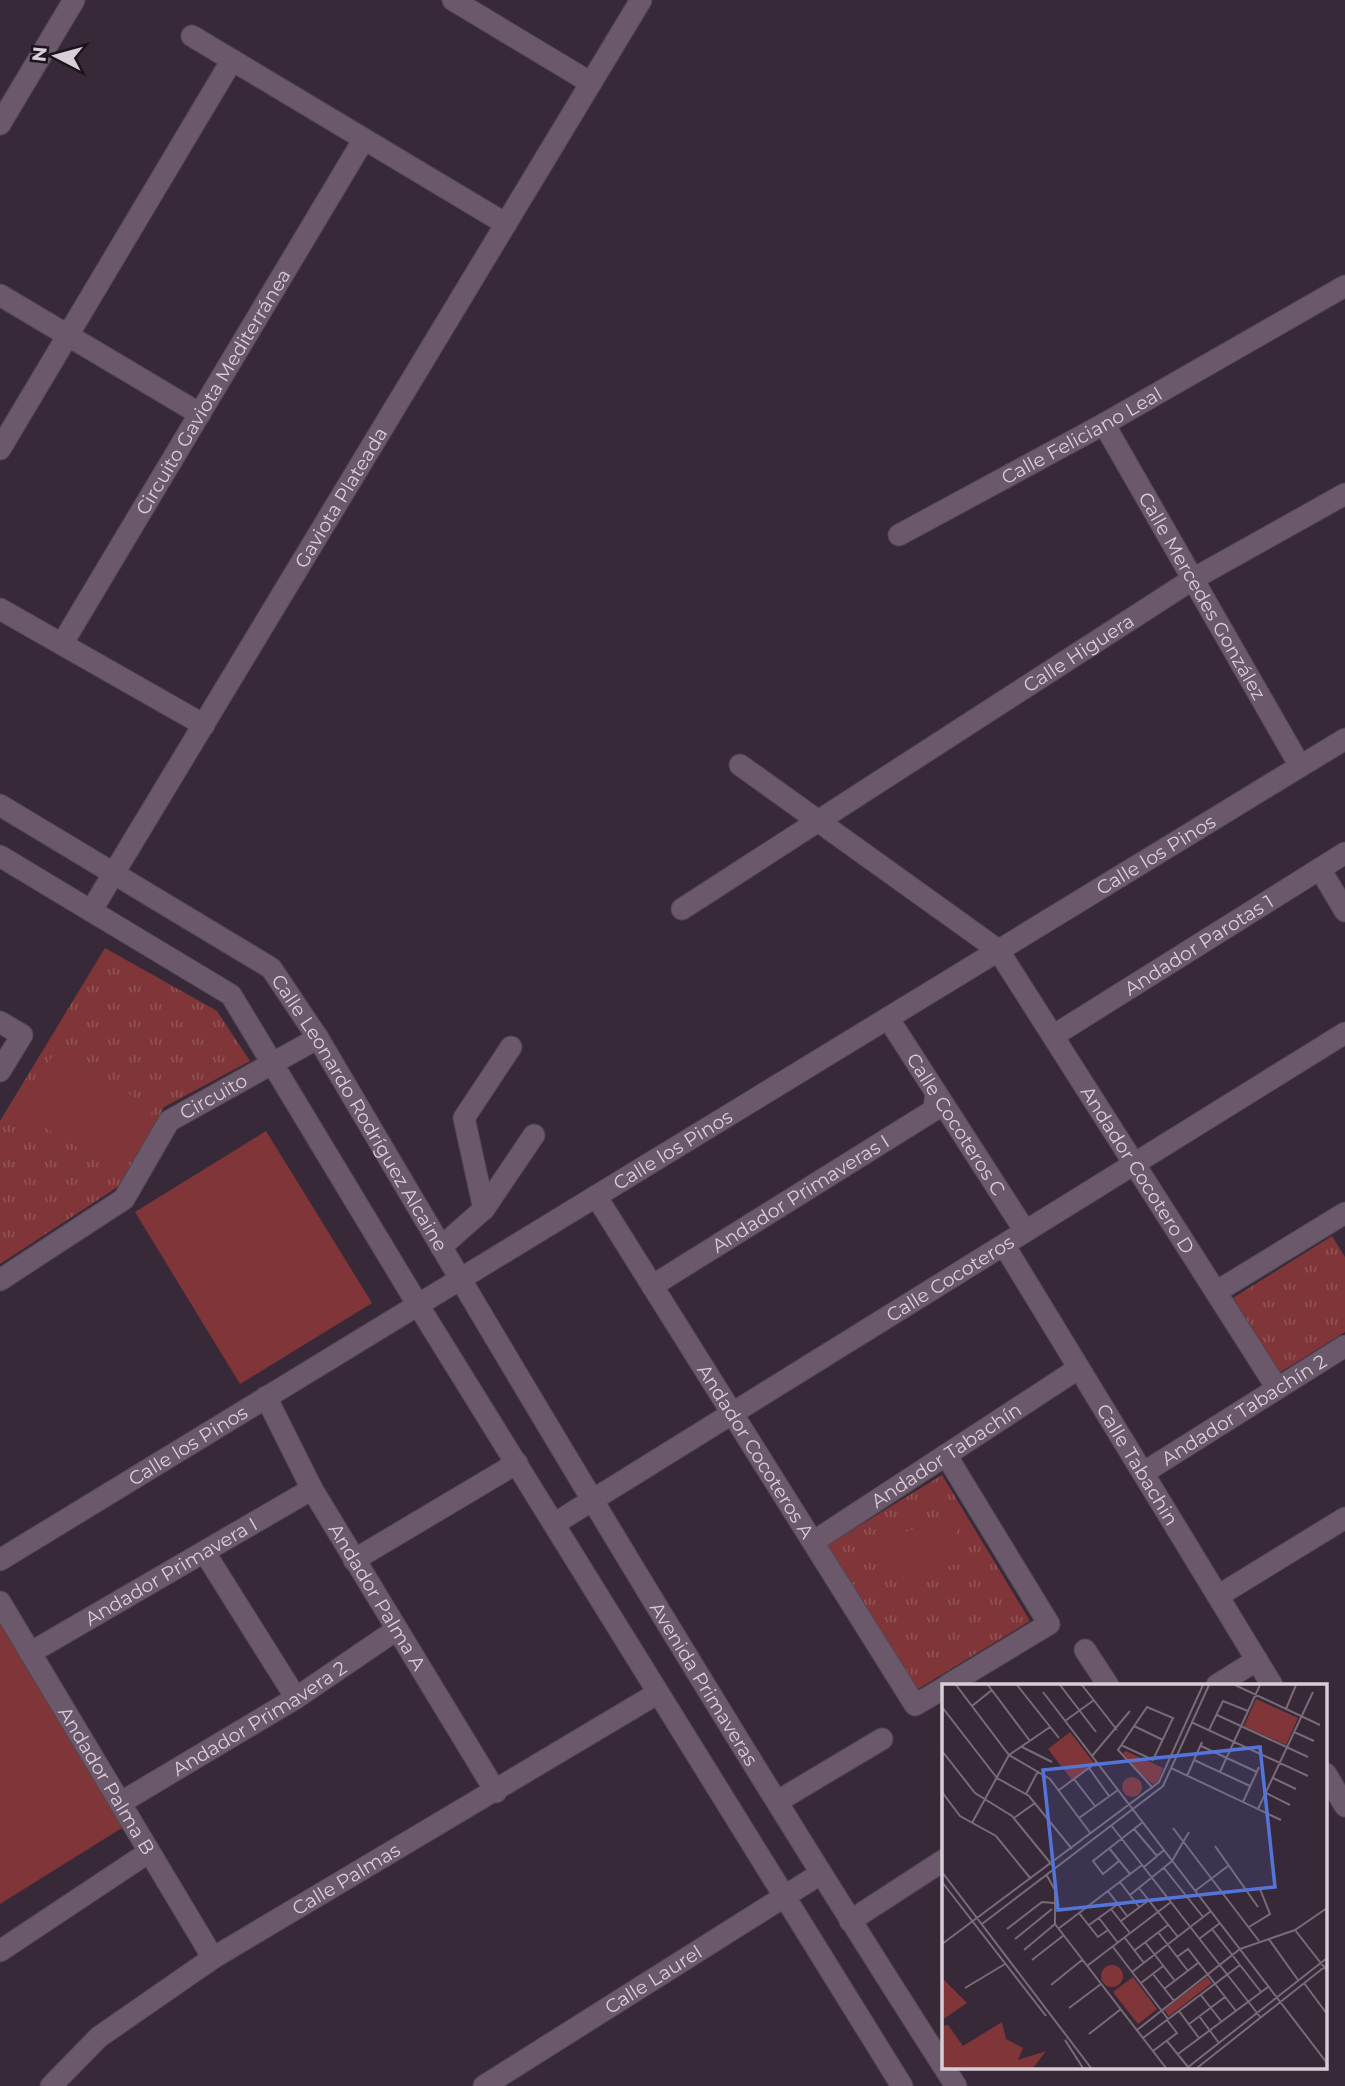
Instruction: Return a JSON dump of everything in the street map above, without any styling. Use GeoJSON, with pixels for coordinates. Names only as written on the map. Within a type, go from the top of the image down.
{"type":"FeatureCollection","features":[{"type":"Feature","properties":{"kind":"street"},"geometry":{"type":"LineString","coordinates":[[0,124],[74,0]]}},
{"type":"Feature","properties":{"kind":"street"},"geometry":{"type":"LineString","coordinates":[[453,0],[591,83]]}},
{"type":"Feature","properties":{"kind":"street","name":"Gaviota Plateada"},"geometry":{"type":"LineString","coordinates":[[91,911],[641,0]]}},
{"type":"Feature","properties":{"kind":"street"},"geometry":{"type":"LineString","coordinates":[[192,36],[506,224]]}},
{"type":"Feature","properties":{"kind":"street"},"geometry":{"type":"LineString","coordinates":[[0,449],[232,60]]}},
{"type":"Feature","properties":{"kind":"street","name":"Circuito Gaviota Mediterránea"},"geometry":{"type":"LineString","coordinates":[[62,644],[364,139]]}},
{"type":"Feature","properties":{"kind":"street","name":"Calle Feliciano Leal"},"geometry":{"type":"LineString","coordinates":[[899,534],[1104,424],[1345,286]]}},
{"type":"Feature","properties":{"kind":"street"},"geometry":{"type":"LineString","coordinates":[[0,295],[200,414]]}},
{"type":"Feature","properties":{"kind":"street","name":"Calle Mercedes González"},"geometry":{"type":"LineString","coordinates":[[1104,424],[1300,766]]}},
{"type":"Feature","properties":{"kind":"street","name":"Calle Higuera"},"geometry":{"type":"LineString","coordinates":[[682,909],[1193,579],[1345,494]]}},
{"type":"Feature","properties":{"kind":"street"},"geometry":{"type":"LineString","coordinates":[[0,609],[204,725]]}},
{"type":"Feature","properties":{"kind":"street","name":"Calle los Pinos"},"geometry":{"type":"LineString","coordinates":[[0,1560],[1345,739]]}},
{"type":"Feature","properties":{"kind":"street"},"geometry":{"type":"LineString","coordinates":[[740,765],[998,950]]}},
{"type":"Feature","properties":{"kind":"street","name":"Calle Leonardo Rodríguez Alcaine"},"geometry":{"type":"LineString","coordinates":[[0,804],[271,968],[318,1038],[460,1279]]}},
{"type":"Feature","properties":{"kind":"street","name":"Andador Parotas 1"},"geometry":{"type":"LineString","coordinates":[[1053,1036],[1345,853]]}},
{"type":"Feature","properties":{"kind":"street"},"geometry":{"type":"LineString","coordinates":[[0,856],[230,995],[418,1305],[902,2086]]}},
{"type":"Feature","properties":{"kind":"street"},"geometry":{"type":"LineString","coordinates":[[1320,869],[1345,911]]}},
{"type":"Feature","properties":{"kind":"street","name":"Andador Cocotero D"},"geometry":{"type":"LineString","coordinates":[[998,950],[1278,1388]]}},
{"type":"Feature","properties":{"kind":"street","name":"Calle Cocoteros C"},"geometry":{"type":"LineString","coordinates":[[888,1018],[1025,1231]]}},
{"type":"Feature","properties":{"kind":"street"},"geometry":{"type":"LineString","coordinates":[[0,1022],[22,1035],[0,1071]]}},
{"type":"Feature","properties":{"kind":"street","name":"Calle Cocoteros"},"geometry":{"type":"LineString","coordinates":[[554,1524],[1345,1033]]}},
{"type":"Feature","properties":{"kind":"street","name":"Circuito"},"geometry":{"type":"LineString","coordinates":[[0,1280],[124,1199],[169,1121],[318,1038]]}},
{"type":"Feature","properties":{"kind":"street"},"geometry":{"type":"LineString","coordinates":[[484,1209],[464,1118],[511,1047]]}},
{"type":"Feature","properties":{"kind":"street","name":"Andador Primaveras I"},"geometry":{"type":"LineString","coordinates":[[652,1286],[934,1110],[936,1093]]}},
{"type":"Feature","properties":{"kind":"street"},"geometry":{"type":"LineString","coordinates":[[441,1247],[484,1209],[534,1135]]}},
{"type":"Feature","properties":{"kind":"street","name":"Andador Cocoteros A"},"geometry":{"type":"LineString","coordinates":[[596,1196],[915,1706],[942,1689]]}},
{"type":"Feature","properties":{"kind":"street"},"geometry":{"type":"LineString","coordinates":[[1216,1293],[1345,1213]]}},
{"type":"Feature","properties":{"kind":"street","name":"Calle Tabachin"},"geometry":{"type":"LineString","coordinates":[[1004,1244],[1271,1684]]}},
{"type":"Feature","properties":{"kind":"street","name":"Avenida Primaveras"},"geometry":{"type":"LineString","coordinates":[[460,1279],[820,1874],[942,2064]]}},
{"type":"Feature","properties":{"kind":"street","name":"Andador Tabachín 2"},"geometry":{"type":"LineString","coordinates":[[1143,1473],[1345,1346]]}},
{"type":"Feature","properties":{"kind":"street","name":"Andador Tabachín"},"geometry":{"type":"LineString","coordinates":[[813,1542],[1079,1368]]}},
{"type":"Feature","properties":{"kind":"street","name":"Andador Palma A"},"geometry":{"type":"LineString","coordinates":[[266,1397],[312,1489],[496,1792]]}},
{"type":"Feature","properties":{"kind":"street"},"geometry":{"type":"LineString","coordinates":[[946,1455],[1049,1624],[949,1684]]}},
{"type":"Feature","properties":{"kind":"street"},"geometry":{"type":"LineString","coordinates":[[354,1560],[517,1463]]}},
{"type":"Feature","properties":{"kind":"street","name":"Andador Primavera I"},"geometry":{"type":"LineString","coordinates":[[30,1653],[312,1489]]}},
{"type":"Feature","properties":{"kind":"street"},"geometry":{"type":"LineString","coordinates":[[1218,1596],[1345,1518]]}},
{"type":"Feature","properties":{"kind":"street"},"geometry":{"type":"LineString","coordinates":[[205,1553],[296,1698]]}},
{"type":"Feature","properties":{"kind":"street","name":"Andador Palma B"},"geometry":{"type":"LineString","coordinates":[[0,1602],[213,1958]]}},
{"type":"Feature","properties":{"kind":"street","name":"Andador Primavera 2"},"geometry":{"type":"LineString","coordinates":[[120,1802],[296,1698],[397,1630]]}},
{"type":"Feature","properties":{"kind":"street"},"geometry":{"type":"LineString","coordinates":[[1085,1650],[1107,1684]]}},
{"type":"Feature","properties":{"kind":"street"},"geometry":{"type":"LineString","coordinates":[[1219,1684],[1257,1660]]}},
{"type":"Feature","properties":{"kind":"street","name":"Calle Palmas"},"geometry":{"type":"LineString","coordinates":[[51,2086],[99,2037],[213,1958],[496,1792],[658,1693]]}},
{"type":"Feature","properties":{"kind":"street"},"geometry":{"type":"LineString","coordinates":[[778,1801],[882,1739]]}},
{"type":"Feature","properties":{"kind":"street"},"geometry":{"type":"LineString","coordinates":[[1328,1777],[1345,1806]]}},
{"type":"Feature","properties":{"kind":"street"},"geometry":{"type":"LineString","coordinates":[[0,1951],[149,1852]]}},
{"type":"Feature","properties":{"kind":"street"},"geometry":{"type":"LineString","coordinates":[[850,1921],[942,1861]]}},
{"type":"Feature","properties":{"kind":"street","name":"Calle Laurel"},"geometry":{"type":"LineString","coordinates":[[484,2086],[820,1874]]}},
{"type":"Feature","properties":{"kind":"street","name":"Avenida Primaveras"},"geometry":{"type":"LineString","coordinates":[[944,2068],[956,2086]]}},
{"type":"Feature","properties":{"kind":"green space"},"geometry":{"type":"Polygon","coordinates":[[[105,948],[217,1011],[250,1061],[164,1107],[119,1186],[0,1264],[0,1121],[105,948]]]}},
{"type":"Feature","properties":{"kind":"green space"},"geometry":{"type":"Polygon","coordinates":[[[56,1050],[154,1109],[117,1171],[19,1112],[56,1050]]]}},
{"type":"Feature","properties":{"kind":"green space"},"geometry":{"type":"Polygon","coordinates":[[[266,1131],[372,1303],[240,1384],[135,1212],[266,1131]]]}},
{"type":"Feature","properties":{"kind":"green space"},"geometry":{"type":"Polygon","coordinates":[[[1332,1236],[1345,1257],[1345,1332],[1279,1373],[1233,1298],[1332,1236]]]}},
{"type":"Feature","properties":{"kind":"green space"},"geometry":{"type":"Polygon","coordinates":[[[942,1475],[1030,1621],[913,1692],[826,1546],[942,1475]]]}},
{"type":"Feature","properties":{"kind":"green space"},"geometry":{"type":"Polygon","coordinates":[[[952,1517],[966,1561],[895,1583],[882,1539],[952,1517]]]}},
{"type":"Feature","properties":{"kind":"green space"},"geometry":{"type":"Polygon","coordinates":[[[0,1623],[125,1826],[0,1904],[0,1623]]]}}]}
